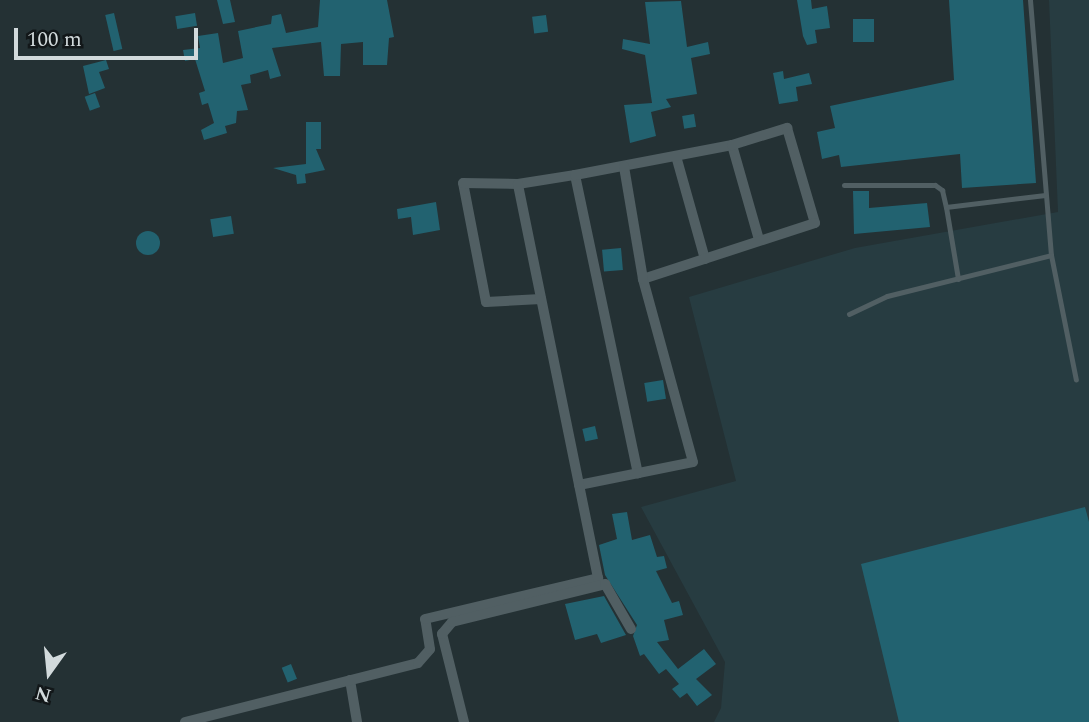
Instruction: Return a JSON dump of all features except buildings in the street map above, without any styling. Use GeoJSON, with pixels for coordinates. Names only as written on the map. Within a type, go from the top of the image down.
{"type":"FeatureCollection","features":[{"type":"Feature","properties":{"kind":"street"},"geometry":{"type":"LineString","coordinates":[[541,299],[486,302],[463,183],[518,184],[575,176],[732,145],[787,128],[815,223],[643,279]]}},
{"type":"Feature","properties":{"kind":"street"},"geometry":{"type":"LineString","coordinates":[[732,145],[759,240]]}},
{"type":"Feature","properties":{"kind":"street"},"geometry":{"type":"LineString","coordinates":[[676,156],[705,260]]}},
{"type":"Feature","properties":{"kind":"street"},"geometry":{"type":"LineString","coordinates":[[579,485],[693,462],[643,279],[624,167]]}},
{"type":"Feature","properties":{"kind":"street"},"geometry":{"type":"LineString","coordinates":[[575,176],[638,473]]}},
{"type":"Feature","properties":{"kind":"street"},"geometry":{"type":"LineString","coordinates":[[185,722],[418,663],[430,649],[425,619],[598,578],[518,184]]}},
{"type":"Feature","properties":{"kind":"street"},"geometry":{"type":"LineString","coordinates":[[464,722],[442,634],[452,622],[605,584],[631,629]]}},
{"type":"Feature","properties":{"kind":"street"},"geometry":{"type":"LineString","coordinates":[[350,680],[357,722]]}},
{"type":"Feature","properties":{"kind":"lane"},"geometry":{"type":"LineString","coordinates":[[1030,0],[1051,255],[1076,380]]}},
{"type":"Feature","properties":{"kind":"lane"},"geometry":{"type":"LineString","coordinates":[[844,185],[935,185],[942,190],[958,279]]}},
{"type":"Feature","properties":{"kind":"lane"},"geometry":{"type":"LineString","coordinates":[[946,207],[1045,195]]}},
{"type":"Feature","properties":{"kind":"lane"},"geometry":{"type":"LineString","coordinates":[[849,314],[887,296],[1051,255]]}},
{"type":"Feature","properties":{"kind":"shaded area"},"geometry":{"type":"Polygon","coordinates":[[[1049,0],[1089,0],[1089,722],[714,722],[721,708],[725,662],[641,507],[736,481],[689,297],[855,248],[1058,212],[1049,0]]]}}]}
